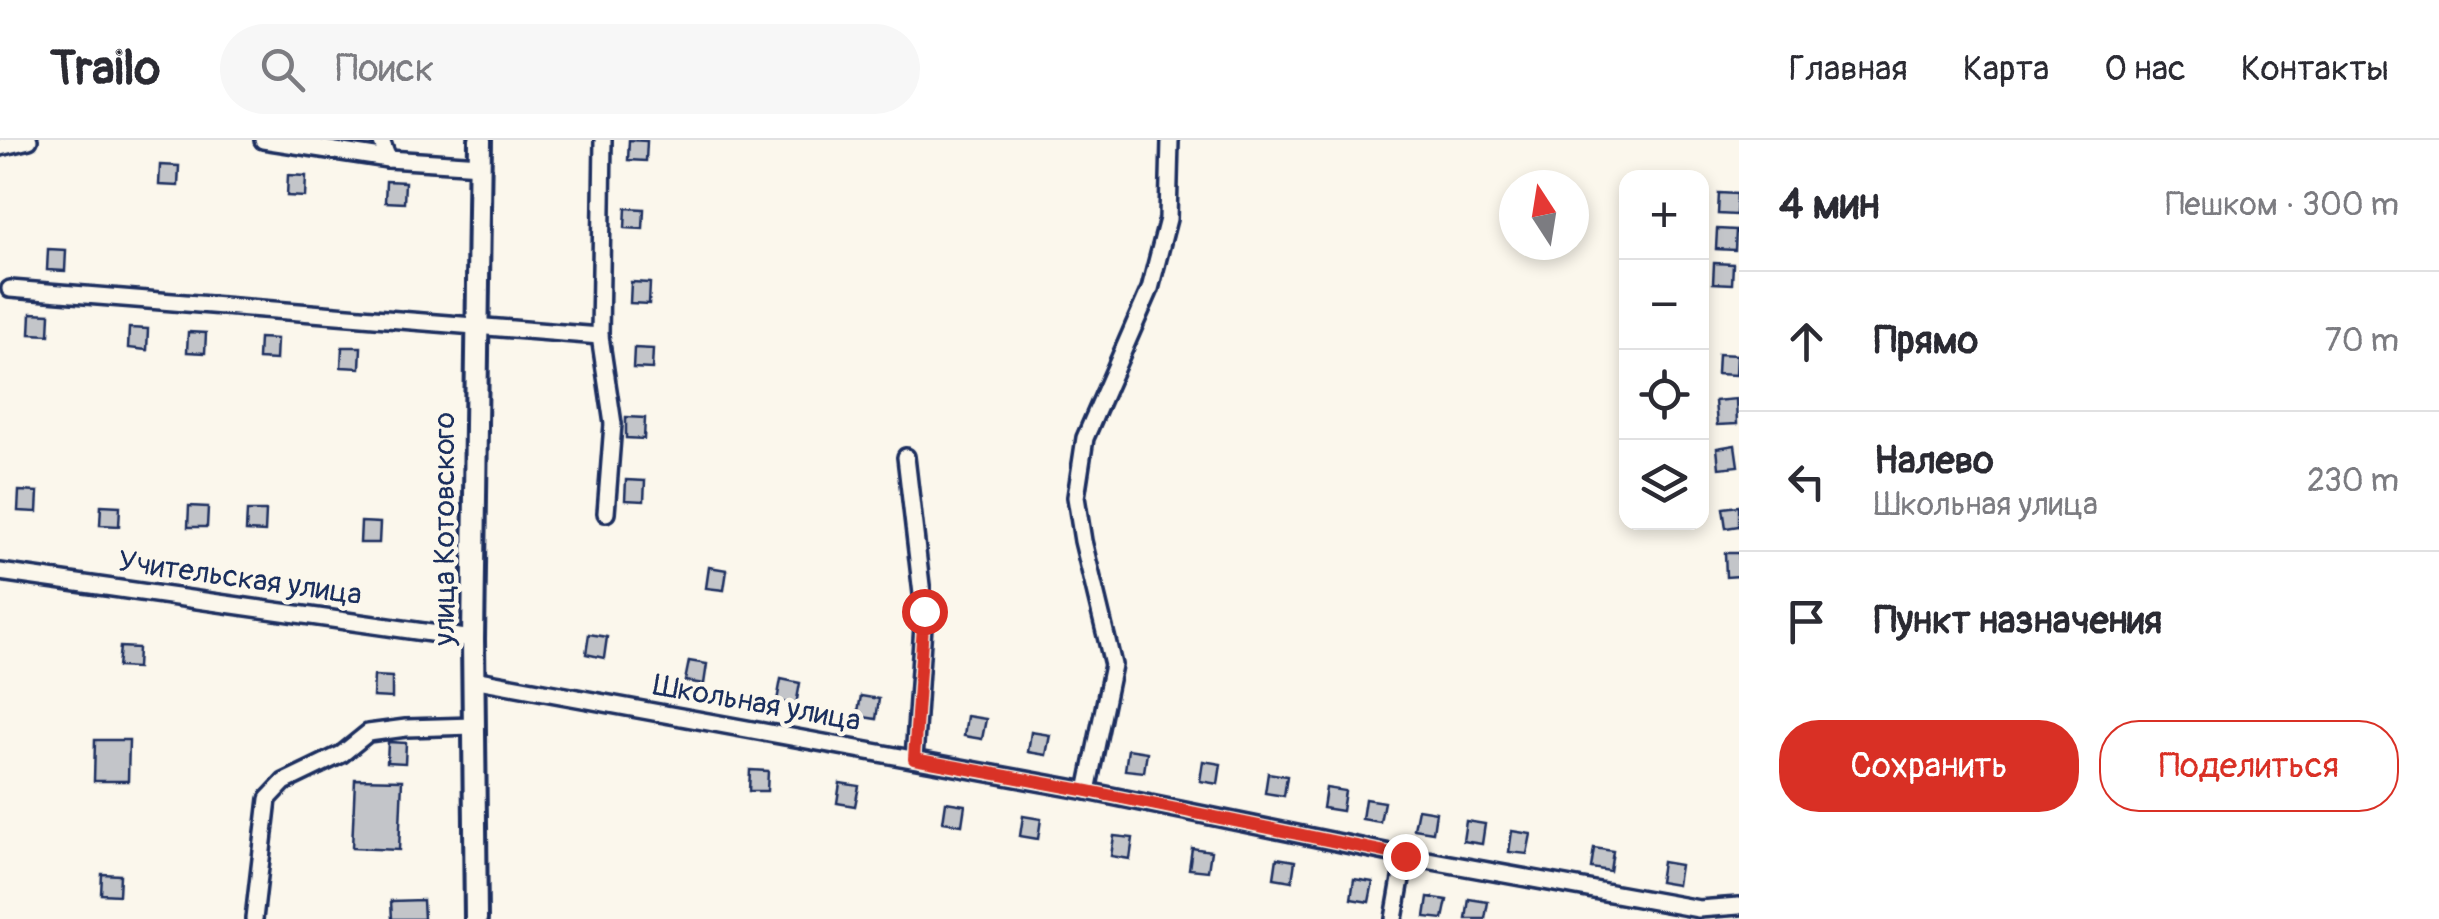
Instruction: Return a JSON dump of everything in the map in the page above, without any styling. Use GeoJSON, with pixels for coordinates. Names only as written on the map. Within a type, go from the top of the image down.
{"type":"FeatureCollection","features":[{"type":"Feature","properties":{"kind":"main road","name":"улица Котовского"},"geometry":{"type":"LineString","coordinates":[[476,919],[473,639],[480,140]]}},
{"type":"Feature","properties":{"kind":"street"},"geometry":{"type":"LineString","coordinates":[[0,146],[29,140]]}},
{"type":"Feature","properties":{"kind":"street"},"geometry":{"type":"LineString","coordinates":[[262,140],[388,159],[481,165]]}},
{"type":"Feature","properties":{"kind":"street"},"geometry":{"type":"LineString","coordinates":[[381,140],[388,159]]}},
{"type":"Feature","properties":{"kind":"street"},"geometry":{"type":"LineString","coordinates":[[602,140],[600,336],[614,424],[606,512]]}},
{"type":"Feature","properties":{"kind":"street"},"geometry":{"type":"LineString","coordinates":[[1088,791],[1113,665],[1076,497],[1085,438],[1150,289],[1168,219],[1170,140]]}},
{"type":"Feature","properties":{"kind":"street"},"geometry":{"type":"LineString","coordinates":[[10,289],[600,336]]}},
{"type":"Feature","properties":{"kind":"street"},"geometry":{"type":"LineString","coordinates":[[906,456],[924,611],[914,759]]}},
{"type":"Feature","properties":{"kind":"street","name":"Учительская улица"},"geometry":{"type":"LineString","coordinates":[[0,572],[473,639]]}},
{"type":"Feature","properties":{"kind":"street","name":"Школьная улица"},"geometry":{"type":"LineString","coordinates":[[473,679],[1088,791],[1405,856],[1699,909],[1739,906]]}},
{"type":"Feature","properties":{"kind":"street"},"geometry":{"type":"LineString","coordinates":[[254,919],[268,799],[284,782],[342,754],[368,733],[474,726]]}},
{"type":"Feature","properties":{"kind":"street"},"geometry":{"type":"LineString","coordinates":[[1394,919],[1405,856]]}},
{"type":"Feature","properties":{"kind":"building"},"geometry":{"type":"Polygon","coordinates":[[[629,140],[647,141],[646,161],[628,160],[629,140]]]}},
{"type":"Feature","properties":{"kind":"building"},"geometry":{"type":"Polygon","coordinates":[[[160,165],[179,166],[178,186],[159,185],[160,165]]]}},
{"type":"Feature","properties":{"kind":"building"},"geometry":{"type":"Polygon","coordinates":[[[288,175],[306,176],[305,197],[287,196],[288,175]]]}},
{"type":"Feature","properties":{"kind":"building"},"geometry":{"type":"Polygon","coordinates":[[[386,181],[405,182],[404,203],[385,202],[386,181]]]}},
{"type":"Feature","properties":{"kind":"building"},"geometry":{"type":"Polygon","coordinates":[[[1719,193],[1737,194],[1736,215],[1718,214],[1719,193]]]}},
{"type":"Feature","properties":{"kind":"building"},"geometry":{"type":"Polygon","coordinates":[[[626,208],[644,209],[643,229],[625,228],[626,208]]]}},
{"type":"Feature","properties":{"kind":"building"},"geometry":{"type":"Polygon","coordinates":[[[1717,229],[1736,230],[1735,250],[1716,249],[1717,229]]]}},
{"type":"Feature","properties":{"kind":"building"},"geometry":{"type":"Polygon","coordinates":[[[48,249],[66,250],[65,271],[47,270],[48,249]]]}},
{"type":"Feature","properties":{"kind":"building"},"geometry":{"type":"Polygon","coordinates":[[[1714,263],[1733,264],[1732,284],[1713,283],[1714,263]]]}},
{"type":"Feature","properties":{"kind":"building"},"geometry":{"type":"Polygon","coordinates":[[[631,282],[650,283],[649,304],[630,303],[631,282]]]}},
{"type":"Feature","properties":{"kind":"building"},"geometry":{"type":"Polygon","coordinates":[[[31,313],[50,314],[49,335],[30,334],[31,313]]]}},
{"type":"Feature","properties":{"kind":"building"},"geometry":{"type":"Polygon","coordinates":[[[129,328],[148,329],[147,350],[128,348],[129,328]]]}},
{"type":"Feature","properties":{"kind":"building"},"geometry":{"type":"Polygon","coordinates":[[[188,332],[206,333],[205,353],[187,352],[188,332]]]}},
{"type":"Feature","properties":{"kind":"building"},"geometry":{"type":"Polygon","coordinates":[[[259,338],[277,339],[276,360],[258,359],[259,338]]]}},
{"type":"Feature","properties":{"kind":"building"},"geometry":{"type":"Polygon","coordinates":[[[342,347],[361,347],[360,368],[341,367],[342,347]]]}},
{"type":"Feature","properties":{"kind":"building"},"geometry":{"type":"Polygon","coordinates":[[[634,348],[653,349],[652,369],[633,368],[634,348]]]}},
{"type":"Feature","properties":{"kind":"building"},"geometry":{"type":"Polygon","coordinates":[[[1718,354],[1737,355],[1736,375],[1717,374],[1718,354]]]}},
{"type":"Feature","properties":{"kind":"building"},"geometry":{"type":"Polygon","coordinates":[[[1736,399],[1737,424],[1717,425],[1715,401],[1736,399]]]}},
{"type":"Feature","properties":{"kind":"building"},"geometry":{"type":"Polygon","coordinates":[[[626,417],[645,418],[644,439],[626,438],[626,417]]]}},
{"type":"Feature","properties":{"kind":"building"},"geometry":{"type":"Polygon","coordinates":[[[1735,445],[1738,466],[1719,468],[1717,448],[1735,445]]]}},
{"type":"Feature","properties":{"kind":"building"},"geometry":{"type":"Polygon","coordinates":[[[626,480],[645,481],[644,501],[625,500],[626,480]]]}},
{"type":"Feature","properties":{"kind":"building"},"geometry":{"type":"Polygon","coordinates":[[[19,491],[38,492],[37,512],[18,511],[19,491]]]}},
{"type":"Feature","properties":{"kind":"building"},"geometry":{"type":"Polygon","coordinates":[[[101,505],[120,506],[119,526],[100,525],[101,505]]]}},
{"type":"Feature","properties":{"kind":"building"},"geometry":{"type":"Polygon","coordinates":[[[189,506],[208,507],[207,527],[188,527],[189,506]]]}},
{"type":"Feature","properties":{"kind":"building"},"geometry":{"type":"Polygon","coordinates":[[[1739,506],[1739,526],[1726,528],[1723,508],[1739,506]]]}},
{"type":"Feature","properties":{"kind":"building"},"geometry":{"type":"Polygon","coordinates":[[[247,511],[266,511],[265,532],[246,531],[247,511]]]}},
{"type":"Feature","properties":{"kind":"building"},"geometry":{"type":"Polygon","coordinates":[[[361,522],[380,523],[379,543],[360,543],[361,522]]]}},
{"type":"Feature","properties":{"kind":"building"},"geometry":{"type":"Polygon","coordinates":[[[1725,553],[1739,553],[1739,576],[1726,577],[1725,553]]]}},
{"type":"Feature","properties":{"kind":"building"},"geometry":{"type":"Polygon","coordinates":[[[709,567],[727,570],[724,590],[706,588],[709,567]]]}},
{"type":"Feature","properties":{"kind":"building"},"geometry":{"type":"Polygon","coordinates":[[[589,634],[607,637],[604,658],[586,654],[589,634]]]}},
{"type":"Feature","properties":{"kind":"building"},"geometry":{"type":"Polygon","coordinates":[[[120,647],[138,648],[137,668],[118,667],[120,647]]]}},
{"type":"Feature","properties":{"kind":"building"},"geometry":{"type":"Polygon","coordinates":[[[689,661],[707,664],[704,684],[685,681],[689,661]]]}},
{"type":"Feature","properties":{"kind":"building"},"geometry":{"type":"Polygon","coordinates":[[[374,676],[392,677],[392,698],[373,697],[374,676]]]}},
{"type":"Feature","properties":{"kind":"building"},"geometry":{"type":"Polygon","coordinates":[[[781,679],[800,683],[796,705],[777,701],[781,679]]]}},
{"type":"Feature","properties":{"kind":"building"},"geometry":{"type":"Polygon","coordinates":[[[861,696],[879,699],[876,719],[857,716],[861,696]]]}},
{"type":"Feature","properties":{"kind":"building"},"geometry":{"type":"Polygon","coordinates":[[[967,716],[986,719],[982,739],[964,736],[967,716]]]}},
{"type":"Feature","properties":{"kind":"building"},"geometry":{"type":"Polygon","coordinates":[[[1031,732],[1050,735],[1046,755],[1028,752],[1031,732]]]}},
{"type":"Feature","properties":{"kind":"building"},"geometry":{"type":"Polygon","coordinates":[[[95,740],[129,740],[128,781],[94,781],[95,740]]]}},
{"type":"Feature","properties":{"kind":"building"},"geometry":{"type":"Polygon","coordinates":[[[388,742],[406,743],[405,763],[387,762],[388,742]]]}},
{"type":"Feature","properties":{"kind":"building"},"geometry":{"type":"Polygon","coordinates":[[[1128,749],[1147,752],[1144,772],[1125,770],[1128,749]]]}},
{"type":"Feature","properties":{"kind":"building"},"geometry":{"type":"Polygon","coordinates":[[[1203,761],[1221,764],[1218,784],[1200,781],[1203,761]]]}},
{"type":"Feature","properties":{"kind":"building"},"geometry":{"type":"Polygon","coordinates":[[[750,770],[768,771],[767,791],[749,791],[750,770]]]}},
{"type":"Feature","properties":{"kind":"building"},"geometry":{"type":"Polygon","coordinates":[[[1268,773],[1287,776],[1284,796],[1265,793],[1268,773]]]}},
{"type":"Feature","properties":{"kind":"building"},"geometry":{"type":"Polygon","coordinates":[[[355,779],[402,780],[399,850],[352,848],[355,779]]]}},
{"type":"Feature","properties":{"kind":"building"},"geometry":{"type":"Polygon","coordinates":[[[840,783],[859,786],[855,806],[837,803],[840,783]]]}},
{"type":"Feature","properties":{"kind":"building"},"geometry":{"type":"Polygon","coordinates":[[[1326,788],[1345,791],[1342,811],[1323,808],[1326,788]]]}},
{"type":"Feature","properties":{"kind":"building"},"geometry":{"type":"Polygon","coordinates":[[[1365,799],[1384,802],[1380,822],[1362,819],[1365,799]]]}},
{"type":"Feature","properties":{"kind":"building"},"geometry":{"type":"Polygon","coordinates":[[[946,802],[965,805],[962,825],[943,822],[946,802]]]}},
{"type":"Feature","properties":{"kind":"building"},"geometry":{"type":"Polygon","coordinates":[[[1418,809],[1436,812],[1433,832],[1414,829],[1418,809]]]}},
{"type":"Feature","properties":{"kind":"building"},"geometry":{"type":"Polygon","coordinates":[[[1023,816],[1041,819],[1038,839],[1020,836],[1023,816]]]}},
{"type":"Feature","properties":{"kind":"building"},"geometry":{"type":"Polygon","coordinates":[[[1466,821],[1485,824],[1482,844],[1463,841],[1466,821]]]}},
{"type":"Feature","properties":{"kind":"building"},"geometry":{"type":"Polygon","coordinates":[[[1512,831],[1531,834],[1527,854],[1509,852],[1512,831]]]}},
{"type":"Feature","properties":{"kind":"building"},"geometry":{"type":"Polygon","coordinates":[[[1114,836],[1133,838],[1130,859],[1111,856],[1114,836]]]}},
{"type":"Feature","properties":{"kind":"building"},"geometry":{"type":"Polygon","coordinates":[[[1192,848],[1211,851],[1208,871],[1189,869],[1192,848]]]}},
{"type":"Feature","properties":{"kind":"building"},"geometry":{"type":"Polygon","coordinates":[[[1594,848],[1613,851],[1610,871],[1591,868],[1594,848]]]}},
{"type":"Feature","properties":{"kind":"building"},"geometry":{"type":"Polygon","coordinates":[[[1277,858],[1295,861],[1292,881],[1274,878],[1277,858]]]}},
{"type":"Feature","properties":{"kind":"building"},"geometry":{"type":"Polygon","coordinates":[[[1662,862],[1680,865],[1677,885],[1659,882],[1662,862]]]}},
{"type":"Feature","properties":{"kind":"building"},"geometry":{"type":"Polygon","coordinates":[[[102,874],[120,875],[119,895],[101,894],[102,874]]]}},
{"type":"Feature","properties":{"kind":"building"},"geometry":{"type":"Polygon","coordinates":[[[1354,879],[1373,882],[1369,902],[1351,899],[1354,879]]]}},
{"type":"Feature","properties":{"kind":"building"},"geometry":{"type":"Polygon","coordinates":[[[1428,897],[1447,900],[1443,919],[1425,917],[1428,897]]]}},
{"type":"Feature","properties":{"kind":"building"},"geometry":{"type":"Polygon","coordinates":[[[1469,899],[1488,902],[1485,919],[1466,919],[1469,899]]]}},
{"type":"Feature","properties":{"kind":"building"},"geometry":{"type":"Polygon","coordinates":[[[423,900],[424,919],[392,919],[391,901],[423,900]]]}},
{"type":"Feature","properties":{"kind":"route"},"geometry":{"type":"LineString","coordinates":[[924,611],[914,759],[1405,856]]}}]}
